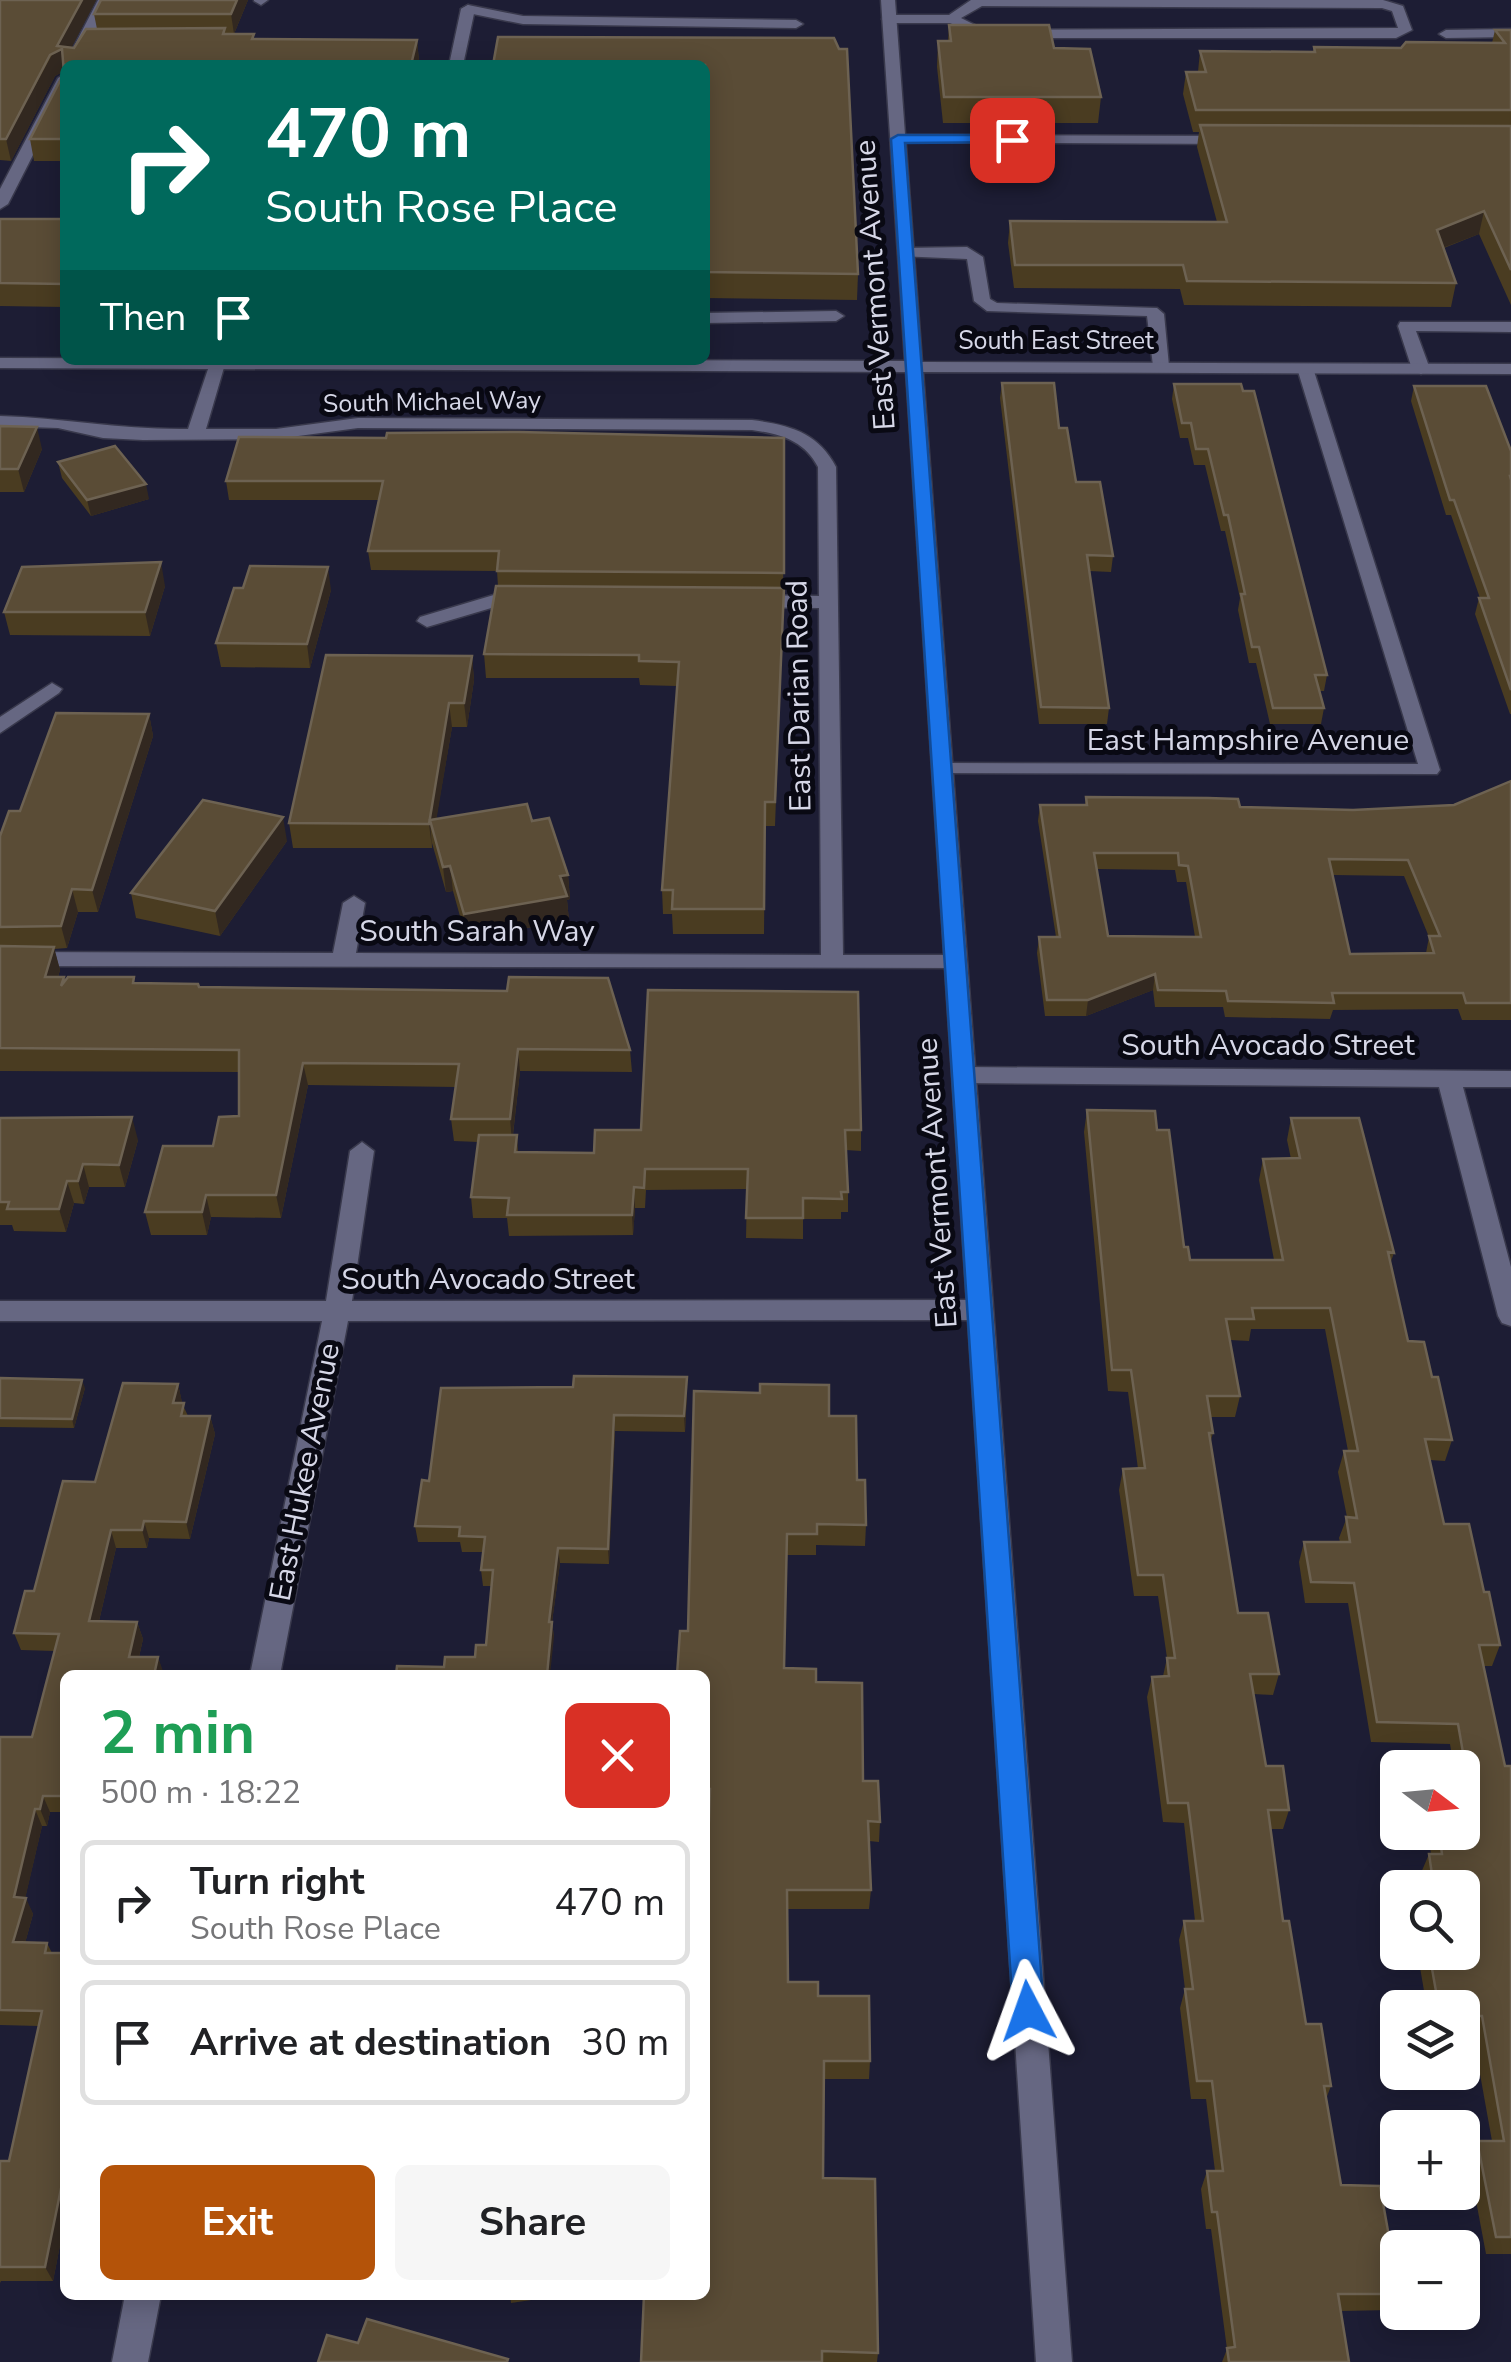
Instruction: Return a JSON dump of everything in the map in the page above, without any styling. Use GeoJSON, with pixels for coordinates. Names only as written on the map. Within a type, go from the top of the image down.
{"type":"FeatureCollection","features":[{"type":"Feature","properties":{"kind":"street"},"geometry":{"type":"LineString","coordinates":[[76,60],[91,42],[105,0]]}},
{"type":"Feature","properties":{"kind":"street"},"geometry":{"type":"LineString","coordinates":[[468,10],[497,0]]}},
{"type":"Feature","properties":{"kind":"street","name":"East Vermont Avenue"},"geometry":{"type":"LineString","coordinates":[[888,0],[911,366],[965,1075],[977,1310],[1054,2362]]}},
{"type":"Feature","properties":{"kind":"street"},"geometry":{"type":"LineString","coordinates":[[889,20],[952,19],[983,34],[1396,34],[1405,30],[1398,9],[1383,4],[982,2],[971,4],[952,19]]}},
{"type":"Feature","properties":{"kind":"street"},"geometry":{"type":"LineString","coordinates":[[1149,3],[1155,34]]}},
{"type":"Feature","properties":{"kind":"street"},"geometry":{"type":"LineString","coordinates":[[468,10],[524,20],[796,24]]}},
{"type":"Feature","properties":{"kind":"street"},"geometry":{"type":"LineString","coordinates":[[457,60],[468,10]]}},
{"type":"Feature","properties":{"kind":"street"},"geometry":{"type":"LineString","coordinates":[[1446,34],[1511,33]]}},
{"type":"Feature","properties":{"kind":"street"},"geometry":{"type":"LineString","coordinates":[[0,204],[60,88]]}},
{"type":"Feature","properties":{"kind":"street"},"geometry":{"type":"LineString","coordinates":[[898,139],[1253,140]]}},
{"type":"Feature","properties":{"kind":"street"},"geometry":{"type":"LineString","coordinates":[[904,253],[967,252],[974,257],[982,301],[994,308],[1151,311],[1156,314],[1162,366]]}},
{"type":"Feature","properties":{"kind":"street"},"geometry":{"type":"LineString","coordinates":[[710,318],[836,316]]}},
{"type":"Feature","properties":{"kind":"street"},"geometry":{"type":"LineString","coordinates":[[1421,369],[1406,326],[1511,327]]}},
{"type":"Feature","properties":{"kind":"street","name":"South East Street"},"geometry":{"type":"LineString","coordinates":[[0,363],[60,363]]}},
{"type":"Feature","properties":{"kind":"street","name":"South East Street"},"geometry":{"type":"LineString","coordinates":[[710,364],[1511,369]]}},
{"type":"Feature","properties":{"kind":"street"},"geometry":{"type":"LineString","coordinates":[[195,434],[217,365]]}},
{"type":"Feature","properties":{"kind":"street","name":"East Hampshire Avenue"},"geometry":{"type":"LineString","coordinates":[[944,770],[1430,770],[1305,368]]}},
{"type":"Feature","properties":{"kind":"street","name":"South Michael Way"},"geometry":{"type":"LineString","coordinates":[[0,420],[58,423],[104,432],[195,434],[276,434],[358,424],[752,424],[805,437]]}},
{"type":"Feature","properties":{"kind":"street","name":"East Darian Road"},"geometry":{"type":"LineString","coordinates":[[805,437],[821,451],[827,467],[832,963]]}},
{"type":"Feature","properties":{"kind":"street"},"geometry":{"type":"LineString","coordinates":[[426,622],[496,600],[555,600]]}},
{"type":"Feature","properties":{"kind":"street"},"geometry":{"type":"LineString","coordinates":[[730,601],[828,602]]}},
{"type":"Feature","properties":{"kind":"street"},"geometry":{"type":"LineString","coordinates":[[0,727],[52,689]]}},
{"type":"Feature","properties":{"kind":"street"},"geometry":{"type":"LineString","coordinates":[[343,960],[354,902]]}},
{"type":"Feature","properties":{"kind":"street","name":"South Sarah Way"},"geometry":{"type":"LineString","coordinates":[[0,960],[954,964]]}},
{"type":"Feature","properties":{"kind":"street","name":"South Avocado Street"},"geometry":{"type":"LineString","coordinates":[[965,1075],[1511,1080]]}},
{"type":"Feature","properties":{"kind":"street"},"geometry":{"type":"LineString","coordinates":[[1450,1078],[1511,1316]]}},
{"type":"Feature","properties":{"kind":"street","name":"East Hukee Avenue"},"geometry":{"type":"LineString","coordinates":[[267,1670],[337,1312],[362,1151]]}},
{"type":"Feature","properties":{"kind":"street","name":"South Avocado Street"},"geometry":{"type":"LineString","coordinates":[[0,1311],[977,1310]]}},
{"type":"Feature","properties":{"kind":"street"},"geometry":{"type":"LineString","coordinates":[[130,2362],[142,2300]]}},
{"type":"Feature","properties":{"kind":"building"},"geometry":{"type":"Polygon","coordinates":[[[0,0],[82,0],[57,46],[74,48],[86,29],[225,28],[223,34],[254,34],[252,39],[417,40],[412,60],[63,60],[62,49],[50,55],[6,139],[0,139],[0,0]]]}},
{"type":"Feature","properties":{"kind":"building"},"geometry":{"type":"Polygon","coordinates":[[[101,0],[237,0],[231,14],[94,14],[101,0]]]}},
{"type":"Feature","properties":{"kind":"building"},"geometry":{"type":"Polygon","coordinates":[[[949,25],[1049,25],[1054,48],[1090,49],[1101,97],[944,97],[938,41],[951,41],[949,25]]]}},
{"type":"Feature","properties":{"kind":"building"},"geometry":{"type":"Polygon","coordinates":[[[1495,30],[1511,30],[1511,110],[1196,110],[1186,72],[1206,72],[1200,51],[1315,52],[1314,47],[1401,48],[1406,42],[1505,43],[1495,30]]]}},
{"type":"Feature","properties":{"kind":"building"},"geometry":{"type":"Polygon","coordinates":[[[498,37],[834,38],[839,49],[847,49],[858,274],[710,272],[710,60],[494,60],[498,37]]]}},
{"type":"Feature","properties":{"kind":"building"},"geometry":{"type":"Polygon","coordinates":[[[60,81],[60,139],[30,139],[60,81]]]}},
{"type":"Feature","properties":{"kind":"building"},"geometry":{"type":"Polygon","coordinates":[[[1200,125],[1511,126],[1511,270],[1484,211],[1437,230],[1456,283],[1187,281],[1183,265],[1015,265],[1010,221],[1227,222],[1200,125]]]}},
{"type":"Feature","properties":{"kind":"building"},"geometry":{"type":"Polygon","coordinates":[[[0,219],[60,219],[60,284],[0,283],[0,219]]]}},
{"type":"Feature","properties":{"kind":"building"},"geometry":{"type":"Polygon","coordinates":[[[1002,383],[1054,383],[1059,428],[1067,428],[1076,482],[1100,482],[1113,556],[1087,555],[1109,708],[1041,707],[1002,383]]]}},
{"type":"Feature","properties":{"kind":"building"},"geometry":{"type":"Polygon","coordinates":[[[1174,384],[1241,384],[1243,391],[1254,391],[1327,675],[1315,675],[1324,708],[1273,708],[1259,647],[1252,647],[1228,515],[1224,515],[1208,449],[1196,449],[1191,423],[1182,423],[1174,384]]]}},
{"type":"Feature","properties":{"kind":"building"},"geometry":{"type":"Polygon","coordinates":[[[1414,386],[1486,386],[1511,451],[1511,690],[1479,598],[1489,598],[1454,500],[1450,500],[1414,386]]]}},
{"type":"Feature","properties":{"kind":"building"},"geometry":{"type":"Polygon","coordinates":[[[0,426],[37,427],[18,469],[0,469],[0,426]]]}},
{"type":"Feature","properties":{"kind":"building"},"geometry":{"type":"Polygon","coordinates":[[[387,433],[784,438],[784,573],[497,571],[499,551],[368,551],[383,481],[226,481],[239,437],[386,438],[387,433]]]}},
{"type":"Feature","properties":{"kind":"building"},"geometry":{"type":"Polygon","coordinates":[[[115,446],[146,484],[87,500],[58,462],[115,446]]]}},
{"type":"Feature","properties":{"kind":"building"},"geometry":{"type":"Polygon","coordinates":[[[161,562],[145,612],[4,612],[22,567],[161,562]]]}},
{"type":"Feature","properties":{"kind":"building"},"geometry":{"type":"Polygon","coordinates":[[[250,566],[328,567],[307,644],[216,643],[234,588],[243,588],[250,566]]]}},
{"type":"Feature","properties":{"kind":"building"},"geometry":{"type":"Polygon","coordinates":[[[496,586],[784,588],[775,802],[765,802],[764,909],[672,909],[673,890],[662,890],[679,662],[639,661],[639,655],[484,654],[496,586]]]}},
{"type":"Feature","properties":{"kind":"building"},"geometry":{"type":"Polygon","coordinates":[[[326,655],[472,656],[464,703],[449,703],[429,824],[289,823],[326,655]]]}},
{"type":"Feature","properties":{"kind":"building"},"geometry":{"type":"Polygon","coordinates":[[[56,713],[149,714],[92,890],[72,889],[61,926],[0,927],[0,836],[9,811],[20,811],[56,713]]]}},
{"type":"Feature","properties":{"kind":"building"},"geometry":{"type":"Polygon","coordinates":[[[1511,781],[1511,1003],[1466,1003],[1463,993],[1332,993],[1334,1003],[1228,1001],[1226,991],[1158,990],[1155,974],[1088,1000],[1047,1000],[1039,937],[1060,937],[1040,805],[1087,805],[1086,797],[1238,799],[1240,807],[1353,810],[1454,805],[1511,781]],[[1094,853],[1108,936],[1201,937],[1188,866],[1179,865],[1178,853],[1094,853]],[[1329,859],[1350,954],[1434,953],[1429,936],[1440,936],[1408,860],[1329,859]]]}},
{"type":"Feature","properties":{"kind":"building"},"geometry":{"type":"Polygon","coordinates":[[[203,800],[283,817],[215,911],[131,893],[203,800]]]}},
{"type":"Feature","properties":{"kind":"building"},"geometry":{"type":"Polygon","coordinates":[[[527,804],[532,821],[549,818],[568,875],[560,876],[567,896],[464,914],[450,866],[443,867],[430,820],[527,804]]]}},
{"type":"Feature","properties":{"kind":"building"},"geometry":{"type":"Polygon","coordinates":[[[0,946],[54,947],[45,977],[64,977],[61,986],[68,977],[134,977],[133,983],[199,987],[507,991],[509,977],[608,978],[630,1050],[518,1049],[510,1119],[451,1119],[459,1064],[303,1063],[276,1195],[206,1195],[202,1212],[145,1212],[163,1146],[213,1146],[219,1117],[239,1116],[239,1050],[0,1048],[0,946]]]}},
{"type":"Feature","properties":{"kind":"building"},"geometry":{"type":"Polygon","coordinates":[[[648,990],[858,992],[861,1130],[845,1130],[848,1192],[841,1192],[842,1199],[803,1198],[803,1218],[746,1218],[748,1169],[645,1169],[644,1188],[634,1187],[632,1215],[507,1215],[509,1198],[471,1197],[479,1135],[517,1135],[515,1152],[594,1153],[595,1130],[641,1130],[648,990]]]}},
{"type":"Feature","properties":{"kind":"building"},"geometry":{"type":"Polygon","coordinates":[[[1087,1110],[1155,1111],[1157,1130],[1169,1130],[1184,1247],[1188,1247],[1190,1260],[1283,1260],[1263,1159],[1300,1158],[1291,1118],[1359,1118],[1394,1253],[1388,1252],[1408,1341],[1424,1342],[1432,1377],[1438,1377],[1452,1440],[1425,1439],[1444,1524],[1469,1524],[1500,1645],[1479,1645],[1505,1766],[1511,1766],[1511,2237],[1496,2237],[1480,2156],[1480,2141],[1504,2141],[1480,2016],[1480,1990],[1436,1990],[1432,1970],[1480,1970],[1480,1870],[1431,1870],[1429,1854],[1442,1854],[1441,1850],[1480,1850],[1480,1750],[1463,1750],[1458,1724],[1377,1722],[1354,1583],[1311,1582],[1304,1542],[1350,1542],[1346,1517],[1357,1518],[1344,1451],[1358,1451],[1330,1308],[1252,1308],[1254,1319],[1226,1319],[1240,1396],[1207,1396],[1213,1433],[1209,1433],[1238,1613],[1268,1613],[1279,1674],[1250,1674],[1266,1766],[1283,1766],[1289,1810],[1268,1810],[1283,1921],[1289,1921],[1306,2024],[1321,2024],[1331,2086],[1324,2086],[1341,2185],[1380,2186],[1380,2210],[1384,2210],[1388,2230],[1380,2230],[1380,2294],[1338,2294],[1349,2362],[1229,2362],[1227,2348],[1235,2347],[1217,2212],[1212,2212],[1207,2171],[1223,2171],[1212,2081],[1197,2081],[1185,1989],[1193,1989],[1184,1921],[1203,1921],[1188,1803],[1168,1803],[1152,1677],[1169,1676],[1167,1658],[1175,1658],[1163,1575],[1138,1575],[1123,1469],[1145,1468],[1131,1370],[1112,1370],[1087,1110]]]}},
{"type":"Feature","properties":{"kind":"building"},"geometry":{"type":"Polygon","coordinates":[[[132,1117],[119,1165],[83,1164],[78,1181],[67,1181],[59,1209],[7,1209],[9,1202],[0,1202],[0,1118],[132,1117]]]}},
{"type":"Feature","properties":{"kind":"building"},"geometry":{"type":"Polygon","coordinates":[[[574,1376],[687,1377],[684,1416],[614,1415],[608,1549],[558,1548],[547,1670],[397,1670],[397,1666],[444,1667],[445,1657],[475,1657],[476,1645],[486,1645],[493,1570],[481,1570],[485,1537],[459,1536],[460,1527],[415,1526],[422,1480],[429,1481],[441,1388],[573,1387],[574,1376]]]}},
{"type":"Feature","properties":{"kind":"building"},"geometry":{"type":"Polygon","coordinates":[[[0,1378],[82,1380],[72,1419],[0,1418],[0,1378]]]}},
{"type":"Feature","properties":{"kind":"building"},"geometry":{"type":"Polygon","coordinates":[[[123,1383],[178,1384],[173,1403],[184,1403],[181,1416],[210,1416],[186,1522],[144,1521],[142,1530],[111,1530],[89,1621],[137,1622],[129,1657],[158,1657],[155,1670],[60,1670],[60,1796],[43,1796],[40,1809],[35,1809],[14,1897],[26,1898],[13,1942],[47,1943],[45,1953],[60,1953],[60,2194],[45,2267],[0,2267],[0,2161],[9,2161],[42,2011],[0,2010],[0,1737],[32,1737],[59,1634],[14,1633],[25,1591],[34,1591],[63,1481],[95,1482],[123,1383]]]}},
{"type":"Feature","properties":{"kind":"building"},"geometry":{"type":"Polygon","coordinates":[[[760,1384],[829,1385],[829,1416],[856,1416],[857,1480],[865,1480],[866,1525],[817,1524],[817,1534],[787,1534],[784,1668],[816,1669],[816,1682],[862,1683],[863,1781],[878,1781],[880,1822],[868,1821],[871,1890],[787,1890],[788,1982],[818,1982],[818,1996],[869,1996],[870,2061],[824,2061],[823,2178],[875,2179],[878,2353],[822,2351],[822,2362],[641,2362],[644,2300],[710,2300],[710,1670],[677,1670],[680,1631],[688,1631],[694,1391],[760,1393],[760,1384]]]}},
{"type":"Feature","properties":{"kind":"building"},"geometry":{"type":"Polygon","coordinates":[[[367,2319],[508,2359],[318,2362],[327,2335],[358,2343],[367,2319]]]}},
{"type":"Feature","properties":{"kind":"route"},"geometry":{"type":"LineString","coordinates":[[1012,140],[898,139],[1028,2011]]}}]}
